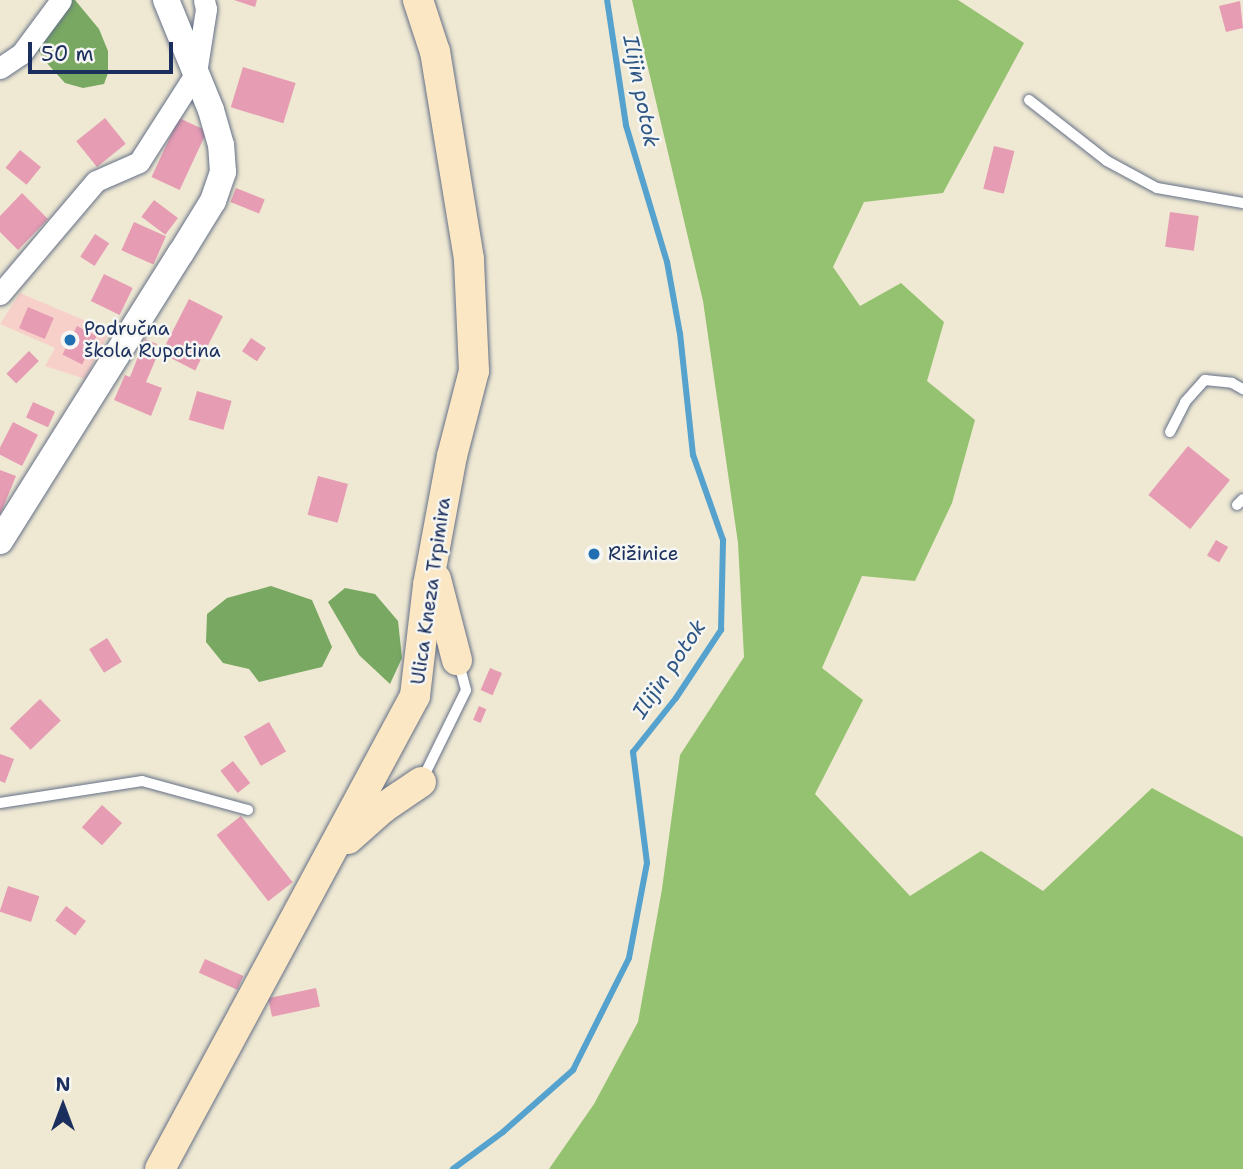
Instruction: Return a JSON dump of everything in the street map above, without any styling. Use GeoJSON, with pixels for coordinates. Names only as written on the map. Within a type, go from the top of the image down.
{"type":"FeatureCollection","features":[{"type":"Feature","properties":{"kind":"main road","name":"Ulica Kneza Trpimira"},"geometry":{"type":"LineString","coordinates":[[160,1169],[415,696],[432,562],[452,456],[474,371],[469,259],[435,52],[418,0]]}},
{"type":"Feature","properties":{"kind":"main road"},"geometry":{"type":"LineString","coordinates":[[432,562],[457,660]]}},
{"type":"Feature","properties":{"kind":"main road"},"geometry":{"type":"LineString","coordinates":[[332,853],[383,808],[421,782]]}},
{"type":"Feature","properties":{"kind":"street"},"geometry":{"type":"LineString","coordinates":[[0,68],[21,54],[61,0]]}},
{"type":"Feature","properties":{"kind":"street"},"geometry":{"type":"LineString","coordinates":[[0,541],[213,201],[223,172],[221,145],[196,73],[166,0]]}},
{"type":"Feature","properties":{"kind":"street"},"geometry":{"type":"LineString","coordinates":[[0,294],[51,238],[96,180],[139,162],[196,73],[206,9],[204,0]]}},
{"type":"Feature","properties":{"kind":"lane"},"geometry":{"type":"LineString","coordinates":[[1029,100],[1107,161],[1157,188],[1243,203]]}},
{"type":"Feature","properties":{"kind":"lane"},"geometry":{"type":"LineString","coordinates":[[1170,432],[1185,402],[1205,380],[1232,383],[1243,389]]}},
{"type":"Feature","properties":{"kind":"lane"},"geometry":{"type":"LineString","coordinates":[[421,782],[466,690],[457,660]]}},
{"type":"Feature","properties":{"kind":"lane"},"geometry":{"type":"LineString","coordinates":[[0,803],[142,781],[248,810]]}},
{"type":"Feature","properties":{"kind":"shaded area","name":"Područna škola Rupotina"},"geometry":{"type":"Polygon","coordinates":[[[20,293],[110,331],[85,379],[45,366],[55,348],[0,324],[20,293]]]}},
{"type":"Feature","properties":{"kind":"green space"},"geometry":{"type":"Polygon","coordinates":[[[68,0],[75,0],[99,29],[108,51],[108,73],[104,84],[83,88],[65,83],[45,61],[34,43],[68,0]]]}},
{"type":"Feature","properties":{"kind":"green space"},"geometry":{"type":"Polygon","coordinates":[[[632,0],[958,0],[1024,43],[943,193],[864,202],[833,267],[860,306],[901,283],[944,322],[927,381],[975,420],[952,503],[915,581],[862,576],[822,668],[863,700],[815,794],[910,896],[981,851],[1043,891],[1152,788],[1243,837],[1243,1169],[549,1169],[594,1104],[638,1022],[662,889],[680,755],[744,657],[738,543],[703,301],[632,0]]]}},
{"type":"Feature","properties":{"kind":"green space"},"geometry":{"type":"Polygon","coordinates":[[[271,586],[312,600],[332,647],[322,667],[259,682],[249,669],[223,663],[206,642],[207,614],[227,598],[271,586]]]}},
{"type":"Feature","properties":{"kind":"green space"},"geometry":{"type":"Polygon","coordinates":[[[345,588],[375,594],[398,621],[402,658],[390,684],[359,655],[328,602],[345,588]]]}},
{"type":"Feature","properties":{"kind":"building"},"geometry":{"type":"Polygon","coordinates":[[[234,0],[257,0],[255,7],[234,0]]]}},
{"type":"Feature","properties":{"kind":"building"},"geometry":{"type":"Polygon","coordinates":[[[1240,1],[1243,28],[1226,32],[1219,6],[1240,1]]]}},
{"type":"Feature","properties":{"kind":"building"},"geometry":{"type":"Polygon","coordinates":[[[243,67],[296,83],[283,123],[231,107],[243,67]]]}},
{"type":"Feature","properties":{"kind":"building"},"geometry":{"type":"Polygon","coordinates":[[[105,118],[126,144],[97,167],[76,141],[105,118]]]}},
{"type":"Feature","properties":{"kind":"building"},"geometry":{"type":"Polygon","coordinates":[[[179,118],[207,131],[180,190],[152,177],[179,118]]]}},
{"type":"Feature","properties":{"kind":"building"},"geometry":{"type":"Polygon","coordinates":[[[994,146],[1014,151],[1004,194],[983,189],[994,146]]]}},
{"type":"Feature","properties":{"kind":"building"},"geometry":{"type":"Polygon","coordinates":[[[20,150],[41,167],[27,185],[6,168],[20,150]]]}},
{"type":"Feature","properties":{"kind":"building"},"geometry":{"type":"Polygon","coordinates":[[[236,188],[265,200],[259,214],[230,202],[236,188]]]}},
{"type":"Feature","properties":{"kind":"building"},"geometry":{"type":"Polygon","coordinates":[[[22,193],[48,219],[18,250],[0,232],[0,216],[22,193]]]}},
{"type":"Feature","properties":{"kind":"building"},"geometry":{"type":"Polygon","coordinates":[[[154,200],[178,218],[165,235],[141,217],[154,200]]]}},
{"type":"Feature","properties":{"kind":"building"},"geometry":{"type":"Polygon","coordinates":[[[1170,212],[1199,216],[1194,251],[1165,247],[1170,212]]]}},
{"type":"Feature","properties":{"kind":"building"},"geometry":{"type":"Polygon","coordinates":[[[134,222],[166,236],[153,265],[121,250],[134,222]]]}},
{"type":"Feature","properties":{"kind":"building"},"geometry":{"type":"Polygon","coordinates":[[[95,234],[109,243],[95,266],[80,257],[95,234]]]}},
{"type":"Feature","properties":{"kind":"building"},"geometry":{"type":"Polygon","coordinates":[[[104,274],[133,288],[120,315],[91,301],[104,274]]]}},
{"type":"Feature","properties":{"kind":"building"},"geometry":{"type":"Polygon","coordinates":[[[189,299],[223,316],[195,371],[161,353],[189,299]]]}},
{"type":"Feature","properties":{"kind":"building"},"geometry":{"type":"Polygon","coordinates":[[[28,307],[54,318],[45,339],[19,328],[28,307]]]}},
{"type":"Feature","properties":{"kind":"building"},"geometry":{"type":"Polygon","coordinates":[[[77,326],[97,336],[82,364],[62,355],[77,326]]]}},
{"type":"Feature","properties":{"kind":"building"},"geometry":{"type":"Polygon","coordinates":[[[251,338],[266,348],[257,361],[242,351],[251,338]]]}},
{"type":"Feature","properties":{"kind":"building"},"geometry":{"type":"Polygon","coordinates":[[[145,339],[157,344],[154,352],[158,354],[146,382],[162,388],[151,416],[114,400],[125,375],[130,377],[145,339]]]}},
{"type":"Feature","properties":{"kind":"building"},"geometry":{"type":"Polygon","coordinates":[[[29,351],[39,361],[16,384],[6,374],[29,351]]]}},
{"type":"Feature","properties":{"kind":"building"},"geometry":{"type":"Polygon","coordinates":[[[197,391],[232,401],[223,430],[189,420],[197,391]]]}},
{"type":"Feature","properties":{"kind":"building"},"geometry":{"type":"Polygon","coordinates":[[[33,402],[55,412],[48,427],[26,418],[33,402]]]}},
{"type":"Feature","properties":{"kind":"building"},"geometry":{"type":"Polygon","coordinates":[[[13,422],[38,435],[22,466],[0,455],[0,448],[13,422]]]}},
{"type":"Feature","properties":{"kind":"building"},"geometry":{"type":"Polygon","coordinates":[[[1188,446],[1230,480],[1190,529],[1148,495],[1188,446]]]}},
{"type":"Feature","properties":{"kind":"building"},"geometry":{"type":"Polygon","coordinates":[[[0,470],[16,476],[0,515],[0,470]]]}},
{"type":"Feature","properties":{"kind":"building"},"geometry":{"type":"Polygon","coordinates":[[[318,476],[348,484],[338,523],[308,515],[318,476]]]}},
{"type":"Feature","properties":{"kind":"building"},"geometry":{"type":"Polygon","coordinates":[[[1216,540],[1228,547],[1219,563],[1207,556],[1216,540]]]}},
{"type":"Feature","properties":{"kind":"building"},"geometry":{"type":"Polygon","coordinates":[[[107,638],[122,662],[104,673],[89,649],[107,638]]]}},
{"type":"Feature","properties":{"kind":"building"},"geometry":{"type":"Polygon","coordinates":[[[490,668],[502,673],[493,695],[481,690],[490,668]]]}},
{"type":"Feature","properties":{"kind":"building"},"geometry":{"type":"Polygon","coordinates":[[[40,699],[61,721],[31,750],[10,728],[40,699]]]}},
{"type":"Feature","properties":{"kind":"building"},"geometry":{"type":"Polygon","coordinates":[[[479,706],[486,709],[481,723],[473,720],[479,706]]]}},
{"type":"Feature","properties":{"kind":"building"},"geometry":{"type":"Polygon","coordinates":[[[269,722],[286,751],[261,766],[244,736],[269,722]]]}},
{"type":"Feature","properties":{"kind":"building"},"geometry":{"type":"Polygon","coordinates":[[[0,754],[14,759],[5,783],[0,781],[0,754]]]}},
{"type":"Feature","properties":{"kind":"building"},"geometry":{"type":"Polygon","coordinates":[[[233,761],[250,783],[238,793],[220,771],[233,761]]]}},
{"type":"Feature","properties":{"kind":"building"},"geometry":{"type":"Polygon","coordinates":[[[102,805],[122,823],[102,845],[82,827],[102,805]]]}},
{"type":"Feature","properties":{"kind":"building"},"geometry":{"type":"Polygon","coordinates":[[[241,816],[293,882],[268,901],[217,835],[241,816]]]}},
{"type":"Feature","properties":{"kind":"building"},"geometry":{"type":"Polygon","coordinates":[[[8,886],[39,896],[31,922],[0,912],[8,886]]]}},
{"type":"Feature","properties":{"kind":"building"},"geometry":{"type":"Polygon","coordinates":[[[66,906],[86,921],[75,935],[55,920],[66,906]]]}},
{"type":"Feature","properties":{"kind":"building"},"geometry":{"type":"Polygon","coordinates":[[[205,959],[243,976],[237,990],[199,973],[205,959]]]}},
{"type":"Feature","properties":{"kind":"building"},"geometry":{"type":"Polygon","coordinates":[[[316,988],[320,1007],[272,1017],[268,998],[316,988]]]}},
{"type":"Feature","properties":{"kind":"waterway","name":"Ilijin potok"},"geometry":{"type":"LineString","coordinates":[[453,1169],[503,1132],[573,1070],[629,958],[647,863],[633,752],[676,698],[721,630],[723,540],[693,455],[680,334],[667,262],[626,125],[607,0]]}},
{"type":"Feature","properties":{"kind":"place","name":"Područna škola Rupotina"},"geometry":{"type":"Point","coordinates":[70,340]}},
{"type":"Feature","properties":{"kind":"place","name":"Rižinice"},"geometry":{"type":"Point","coordinates":[594,554]}}]}
